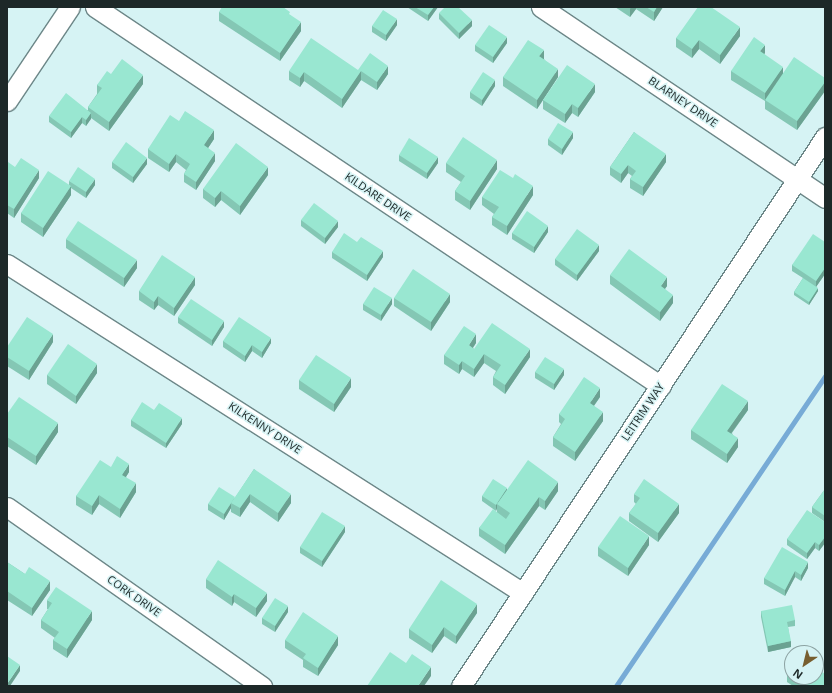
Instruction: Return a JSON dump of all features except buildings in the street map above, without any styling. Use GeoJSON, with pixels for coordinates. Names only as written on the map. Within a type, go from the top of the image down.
{"type":"FeatureCollection","features":[{"type":"Feature","properties":{"kind":"street"},"geometry":{"type":"LineString","coordinates":[[7,101],[70,7]]}},
{"type":"Feature","properties":{"kind":"street","name":"KILDARE DRIVE"},"geometry":{"type":"LineString","coordinates":[[96,7],[660,386]]}},
{"type":"Feature","properties":{"kind":"street","name":"BLARNEY DRIVE"},"geometry":{"type":"LineString","coordinates":[[542,7],[825,198]]}},
{"type":"Feature","properties":{"kind":"street","name":"LEITRIM WAY"},"geometry":{"type":"LineString","coordinates":[[461,686],[825,137]]}},
{"type":"Feature","properties":{"kind":"street","name":"KILKENNY DRIVE"},"geometry":{"type":"LineString","coordinates":[[7,264],[523,593]]}},
{"type":"Feature","properties":{"kind":"street","name":"CORK DRIVE"},"geometry":{"type":"LineString","coordinates":[[7,507],[262,686]]}},
{"type":"Feature","properties":{"kind":"waterway"},"geometry":{"type":"LineString","coordinates":[[616,686],[825,376]]}}]}
